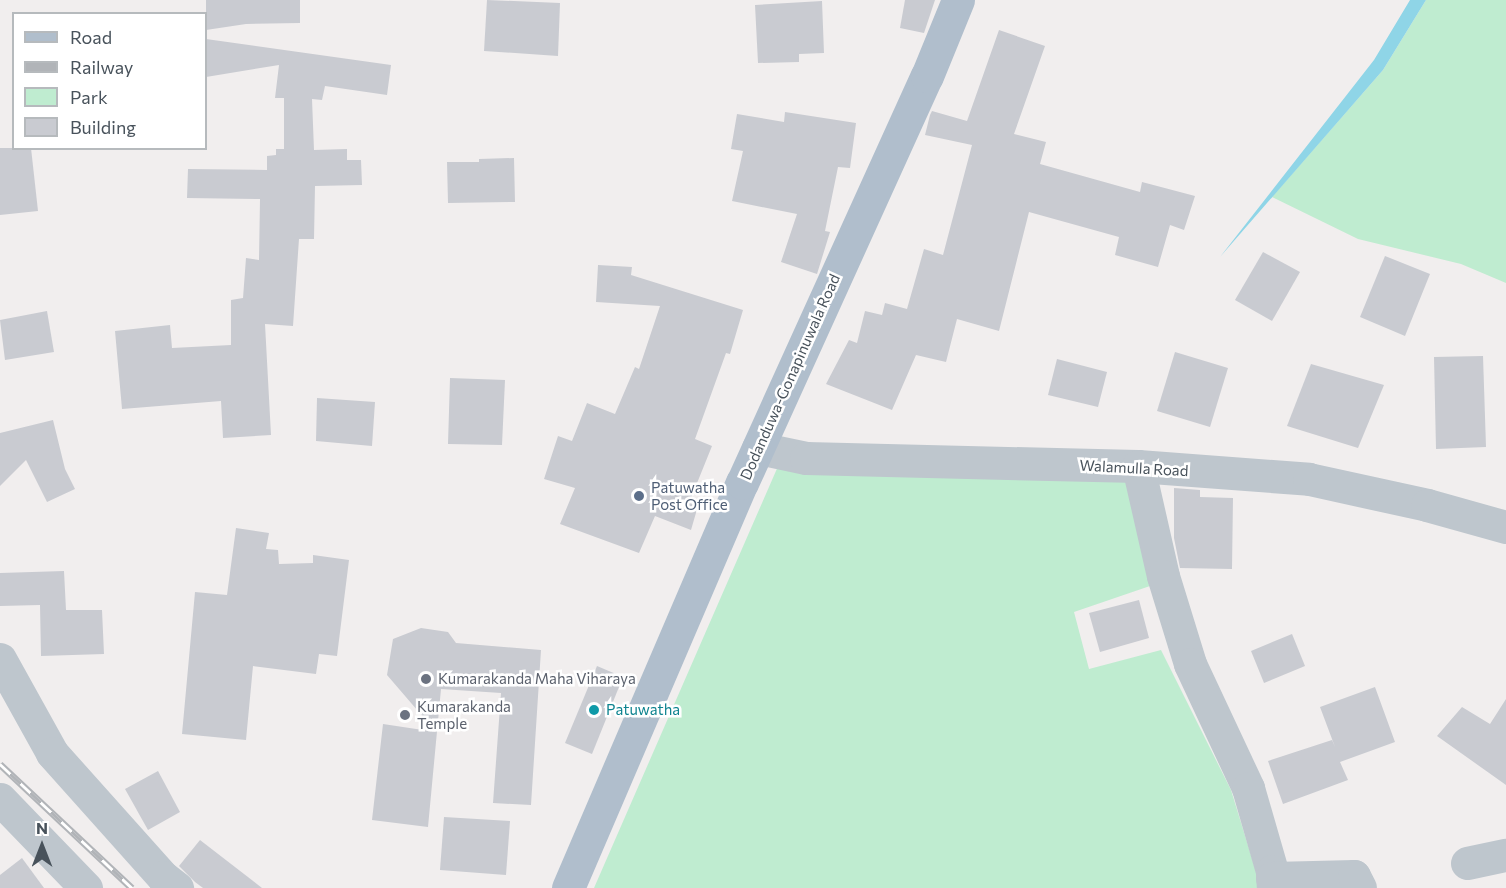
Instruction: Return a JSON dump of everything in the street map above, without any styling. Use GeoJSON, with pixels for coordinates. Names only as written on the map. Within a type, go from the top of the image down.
{"type":"FeatureCollection","features":[{"type":"Feature","properties":{"kind":"main road","name":"Dodanduwa-Gonapinuwala Road"},"geometry":{"type":"LineString","coordinates":[[568,888],[758,448],[927,76],[958,0]]}},
{"type":"Feature","properties":{"kind":"street","name":"Walamulla Road"},"geometry":{"type":"LineString","coordinates":[[758,448],[806,458],[1138,466],[1309,479],[1427,505],[1506,527]]}},
{"type":"Feature","properties":{"kind":"street"},"geometry":{"type":"LineString","coordinates":[[1138,466],[1163,576],[1190,664],[1248,788],[1273,883],[1354,876],[1360,888]]}},
{"type":"Feature","properties":{"kind":"street"},"geometry":{"type":"LineString","coordinates":[[0,659],[51,753],[162,877],[177,888]]}},
{"type":"Feature","properties":{"kind":"street"},"geometry":{"type":"LineString","coordinates":[[0,799],[86,888]]}},
{"type":"Feature","properties":{"kind":"street"},"geometry":{"type":"LineString","coordinates":[[1467,863],[1506,855]]}},
{"type":"Feature","properties":{"kind":"green space"},"geometry":{"type":"Polygon","coordinates":[[[1426,0],[1506,0],[1506,283],[1461,264],[1358,239],[1272,197],[1383,70],[1426,0]]]}},
{"type":"Feature","properties":{"kind":"green space"},"geometry":{"type":"Polygon","coordinates":[[[779,464],[1124,474],[1150,586],[1074,612],[1089,669],[1161,650],[1231,790],[1261,888],[594,888],[779,464]]]}},
{"type":"Feature","properties":{"kind":"water"},"geometry":{"type":"Polygon","coordinates":[[[1410,0],[1426,0],[1383,70],[1220,257],[1374,60],[1410,0]]]}},
{"type":"Feature","properties":{"kind":"building"},"geometry":{"type":"Polygon","coordinates":[[[206,0],[300,0],[300,23],[246,24],[207,30],[206,0]]]}},
{"type":"Feature","properties":{"kind":"building"},"geometry":{"type":"Polygon","coordinates":[[[487,0],[560,3],[558,56],[484,51],[487,0]]]}},
{"type":"Feature","properties":{"kind":"building"},"geometry":{"type":"Polygon","coordinates":[[[905,0],[935,0],[924,33],[900,28],[905,0]]]}},
{"type":"Feature","properties":{"kind":"building"},"geometry":{"type":"Polygon","coordinates":[[[822,1],[824,53],[799,54],[799,62],[758,63],[755,5],[822,1]]]}},
{"type":"Feature","properties":{"kind":"building"},"geometry":{"type":"Polygon","coordinates":[[[999,30],[1045,46],[1014,134],[1046,142],[1040,164],[1140,192],[1142,182],[1195,196],[1184,230],[1170,225],[1158,267],[1115,255],[1119,237],[1029,212],[999,331],[957,319],[946,362],[916,355],[892,410],[826,384],[849,340],[857,343],[865,311],[882,315],[885,303],[907,309],[924,249],[943,255],[972,145],[925,135],[932,111],[967,121],[999,30]]]}},
{"type":"Feature","properties":{"kind":"building"},"geometry":{"type":"Polygon","coordinates":[[[207,39],[391,65],[387,95],[325,86],[322,100],[312,99],[314,150],[347,149],[347,160],[361,160],[362,185],[315,186],[314,239],[299,239],[293,326],[265,324],[271,435],[223,438],[221,401],[122,409],[115,331],[170,325],[172,348],[231,345],[231,300],[243,298],[246,258],[259,260],[260,199],[187,198],[188,169],[267,170],[267,156],[276,155],[276,149],[284,149],[284,98],[275,98],[279,65],[207,77],[207,39]]]}},
{"type":"Feature","properties":{"kind":"building"},"geometry":{"type":"Polygon","coordinates":[[[785,112],[856,123],[850,168],[838,167],[825,231],[830,232],[817,274],[781,262],[797,214],[732,201],[743,151],[731,149],[737,114],[784,122],[785,112]]]}},
{"type":"Feature","properties":{"kind":"building"},"geometry":{"type":"Polygon","coordinates":[[[0,148],[31,150],[38,211],[0,215],[0,148]]]}},
{"type":"Feature","properties":{"kind":"building"},"geometry":{"type":"Polygon","coordinates":[[[514,158],[515,202],[448,203],[447,162],[479,162],[479,159],[514,158]]]}},
{"type":"Feature","properties":{"kind":"building"},"geometry":{"type":"Polygon","coordinates":[[[1263,252],[1300,272],[1272,321],[1235,300],[1263,252]]]}},
{"type":"Feature","properties":{"kind":"building"},"geometry":{"type":"Polygon","coordinates":[[[1385,256],[1430,274],[1405,336],[1360,317],[1385,256]]]}},
{"type":"Feature","properties":{"kind":"building"},"geometry":{"type":"Polygon","coordinates":[[[598,265],[632,267],[631,275],[743,310],[730,354],[726,353],[695,439],[712,446],[689,503],[698,506],[691,530],[655,516],[639,553],[560,524],[575,488],[544,479],[558,436],[572,441],[587,403],[615,414],[635,367],[639,369],[660,306],[596,302],[598,265]]]}},
{"type":"Feature","properties":{"kind":"building"},"geometry":{"type":"Polygon","coordinates":[[[47,311],[54,352],[5,360],[0,320],[47,311]]]}},
{"type":"Feature","properties":{"kind":"building"},"geometry":{"type":"Polygon","coordinates":[[[1175,352],[1228,368],[1210,427],[1157,411],[1175,352]]]}},
{"type":"Feature","properties":{"kind":"building"},"geometry":{"type":"Polygon","coordinates":[[[1483,356],[1486,447],[1436,449],[1434,357],[1483,356]]]}},
{"type":"Feature","properties":{"kind":"building"},"geometry":{"type":"Polygon","coordinates":[[[1057,359],[1107,372],[1098,407],[1048,395],[1057,359]]]}},
{"type":"Feature","properties":{"kind":"building"},"geometry":{"type":"Polygon","coordinates":[[[1311,364],[1384,385],[1358,448],[1287,426],[1311,364]]]}},
{"type":"Feature","properties":{"kind":"building"},"geometry":{"type":"Polygon","coordinates":[[[450,378],[505,380],[502,445],[448,444],[450,378]]]}},
{"type":"Feature","properties":{"kind":"building"},"geometry":{"type":"Polygon","coordinates":[[[317,398],[375,402],[372,446],[316,441],[317,398]]]}},
{"type":"Feature","properties":{"kind":"building"},"geometry":{"type":"Polygon","coordinates":[[[53,420],[65,469],[75,489],[47,502],[26,460],[0,486],[0,433],[53,420]]]}},
{"type":"Feature","properties":{"kind":"building"},"geometry":{"type":"Polygon","coordinates":[[[1174,488],[1200,490],[1200,497],[1233,498],[1232,569],[1180,568],[1174,538],[1174,488]]]}},
{"type":"Feature","properties":{"kind":"building"},"geometry":{"type":"Polygon","coordinates":[[[236,528],[269,533],[266,549],[278,550],[279,564],[313,563],[313,555],[349,560],[337,656],[319,654],[316,674],[253,666],[246,740],[182,734],[195,592],[227,595],[236,528]]]}},
{"type":"Feature","properties":{"kind":"building"},"geometry":{"type":"Polygon","coordinates":[[[64,571],[66,610],[102,610],[104,654],[41,656],[40,605],[0,606],[0,573],[64,571]]]}},
{"type":"Feature","properties":{"kind":"building"},"geometry":{"type":"Polygon","coordinates":[[[1139,600],[1149,638],[1100,652],[1089,613],[1139,600]]]}},
{"type":"Feature","properties":{"kind":"building"},"geometry":{"type":"Polygon","coordinates":[[[421,628],[448,632],[456,643],[541,650],[531,805],[493,803],[501,693],[441,689],[428,827],[372,820],[383,724],[436,732],[387,675],[393,639],[421,628]]]}},
{"type":"Feature","properties":{"kind":"building"},"geometry":{"type":"Polygon","coordinates":[[[1292,634],[1305,666],[1264,683],[1251,651],[1292,634]]]}},
{"type":"Feature","properties":{"kind":"building","name":"Patuwatha"},"geometry":{"type":"Polygon","coordinates":[[[597,666],[623,677],[592,754],[565,743],[597,666]]]}},
{"type":"Feature","properties":{"kind":"building"},"geometry":{"type":"Polygon","coordinates":[[[1375,687],[1395,742],[1340,762],[1348,780],[1283,804],[1268,761],[1332,740],[1335,747],[1320,707],[1375,687]]]}},
{"type":"Feature","properties":{"kind":"building"},"geometry":{"type":"Polygon","coordinates":[[[1506,699],[1506,785],[1437,736],[1462,707],[1490,724],[1506,699]]]}},
{"type":"Feature","properties":{"kind":"building"},"geometry":{"type":"Polygon","coordinates":[[[158,771],[180,812],[148,830],[125,789],[158,771]]]}},
{"type":"Feature","properties":{"kind":"building"},"geometry":{"type":"Polygon","coordinates":[[[444,817],[510,821],[506,875],[440,870],[444,817]]]}},
{"type":"Feature","properties":{"kind":"building"},"geometry":{"type":"Polygon","coordinates":[[[200,840],[262,888],[203,888],[195,882],[179,866],[200,840]]]}},
{"type":"Feature","properties":{"kind":"building"},"geometry":{"type":"Polygon","coordinates":[[[22,858],[44,888],[0,888],[0,875],[22,858]]]}},
{"type":"Feature","properties":{"kind":"railway"},"geometry":{"type":"LineString","coordinates":[[0,764],[132,888]]}},
{"type":"Feature","properties":{"kind":"place","name":"Patuwatha Post Office"},"geometry":{"type":"Point","coordinates":[639,496]}},
{"type":"Feature","properties":{"kind":"place","name":"Kumarakanda Maha Viharaya"},"geometry":{"type":"Point","coordinates":[426,679]}},
{"type":"Feature","properties":{"kind":"place","name":"Patuwatha"},"geometry":{"type":"Point","coordinates":[594,710]}},
{"type":"Feature","properties":{"kind":"place","name":"Kumarakanda Temple"},"geometry":{"type":"Point","coordinates":[405,715]}}]}
